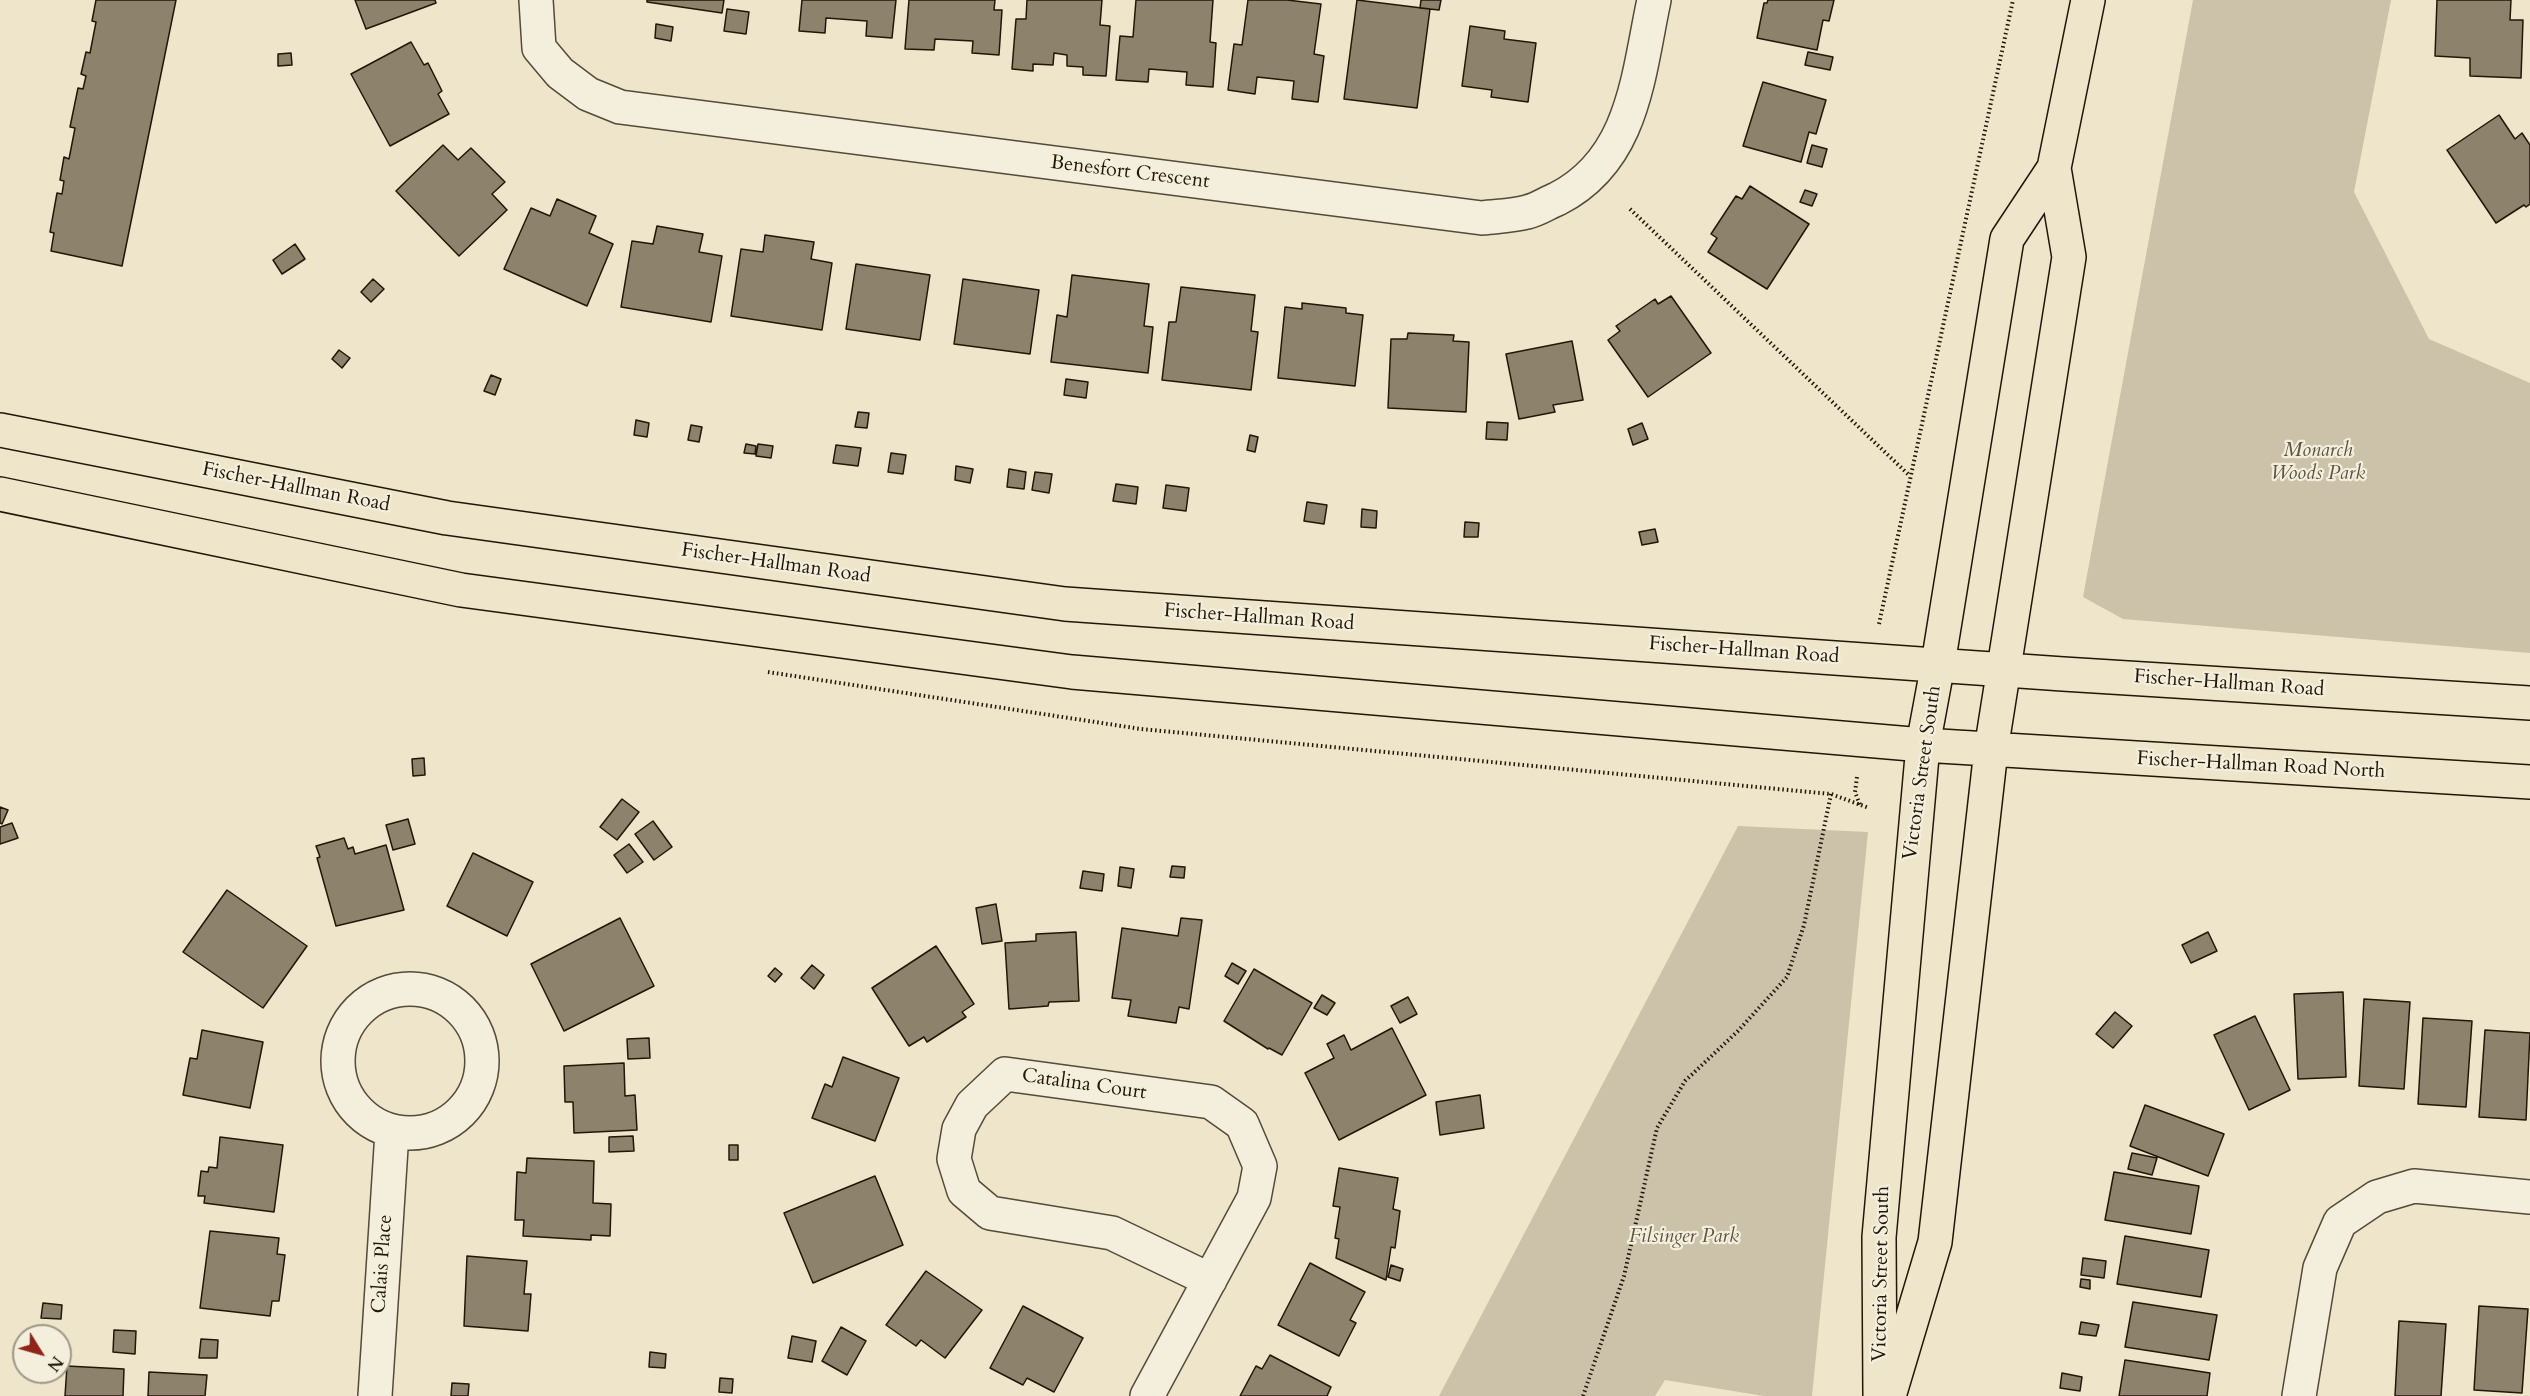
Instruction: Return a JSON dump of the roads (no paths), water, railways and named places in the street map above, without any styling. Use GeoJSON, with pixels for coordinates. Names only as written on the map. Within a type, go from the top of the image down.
{"type":"FeatureCollection","features":[{"type":"Feature","properties":{"kind":"main road","name":"Victoria Street South"},"geometry":{"type":"LineString","coordinates":[[1889,1396],[1935,1242],[1991,750],[2069,257],[2054,168],[2088,0]]}},
{"type":"Feature","properties":{"kind":"main road","name":"Victoria Street South"},"geometry":{"type":"LineString","coordinates":[[1880,1396],[1879,1237],[1923,745],[2007,239],[2054,168]]}},
{"type":"Feature","properties":{"kind":"main road","name":"Fischer-Hallman Road"},"geometry":{"type":"LineString","coordinates":[[0,430],[447,518],[1065,604],[2530,703]]}},
{"type":"Feature","properties":{"kind":"main road"},"geometry":{"type":"LineString","coordinates":[[0,494],[461,590],[1060,671],[1991,750]]}},
{"type":"Feature","properties":{"kind":"main road","name":"Fischer-Hallman Road North"},"geometry":{"type":"LineString","coordinates":[[1991,750],[2530,782]]}},
{"type":"Feature","properties":{"kind":"street","name":"Benesfort Crescent"},"geometry":{"type":"LineString","coordinates":[[536,0],[539,48],[560,73],[588,94],[620,107],[1482,218],[1529,212],[1570,192],[1592,174],[1612,149],[1630,113],[1654,0]]}},
{"type":"Feature","properties":{"kind":"street"},"geometry":{"type":"LineString","coordinates":[[401,989],[420,989],[444,997],[467,1017],[482,1057],[479,1081],[465,1108],[445,1124],[417,1133],[392,1132],[359,1114],[344,1094],[338,1073],[338,1048],[350,1019],[368,1002],[401,989]]}},
{"type":"Feature","properties":{"kind":"street","name":"Catalina Court"},"geometry":{"type":"LineString","coordinates":[[1147,1396],[1210,1280],[1254,1198],[1260,1166],[1242,1124],[1211,1102],[1005,1074],[972,1105],[959,1129],[954,1159],[964,1191],[990,1213],[1112,1233],[1210,1280]]}},
{"type":"Feature","properties":{"kind":"street","name":"Calais Place"},"geometry":{"type":"LineString","coordinates":[[375,1396],[392,1132]]}},
{"type":"Feature","properties":{"kind":"street"},"geometry":{"type":"LineString","coordinates":[[2300,1396],[2320,1268],[2340,1222],[2377,1197],[2414,1186],[2530,1197]]}},
{"type":"Feature","properties":{"kind":"park label","name":"Monarch Woods Park"},"geometry":{"type":"Point","coordinates":[2318,462]}},
{"type":"Feature","properties":{"kind":"park label","name":"Filsinger Park"},"geometry":{"type":"Point","coordinates":[1684,1237]}}]}
